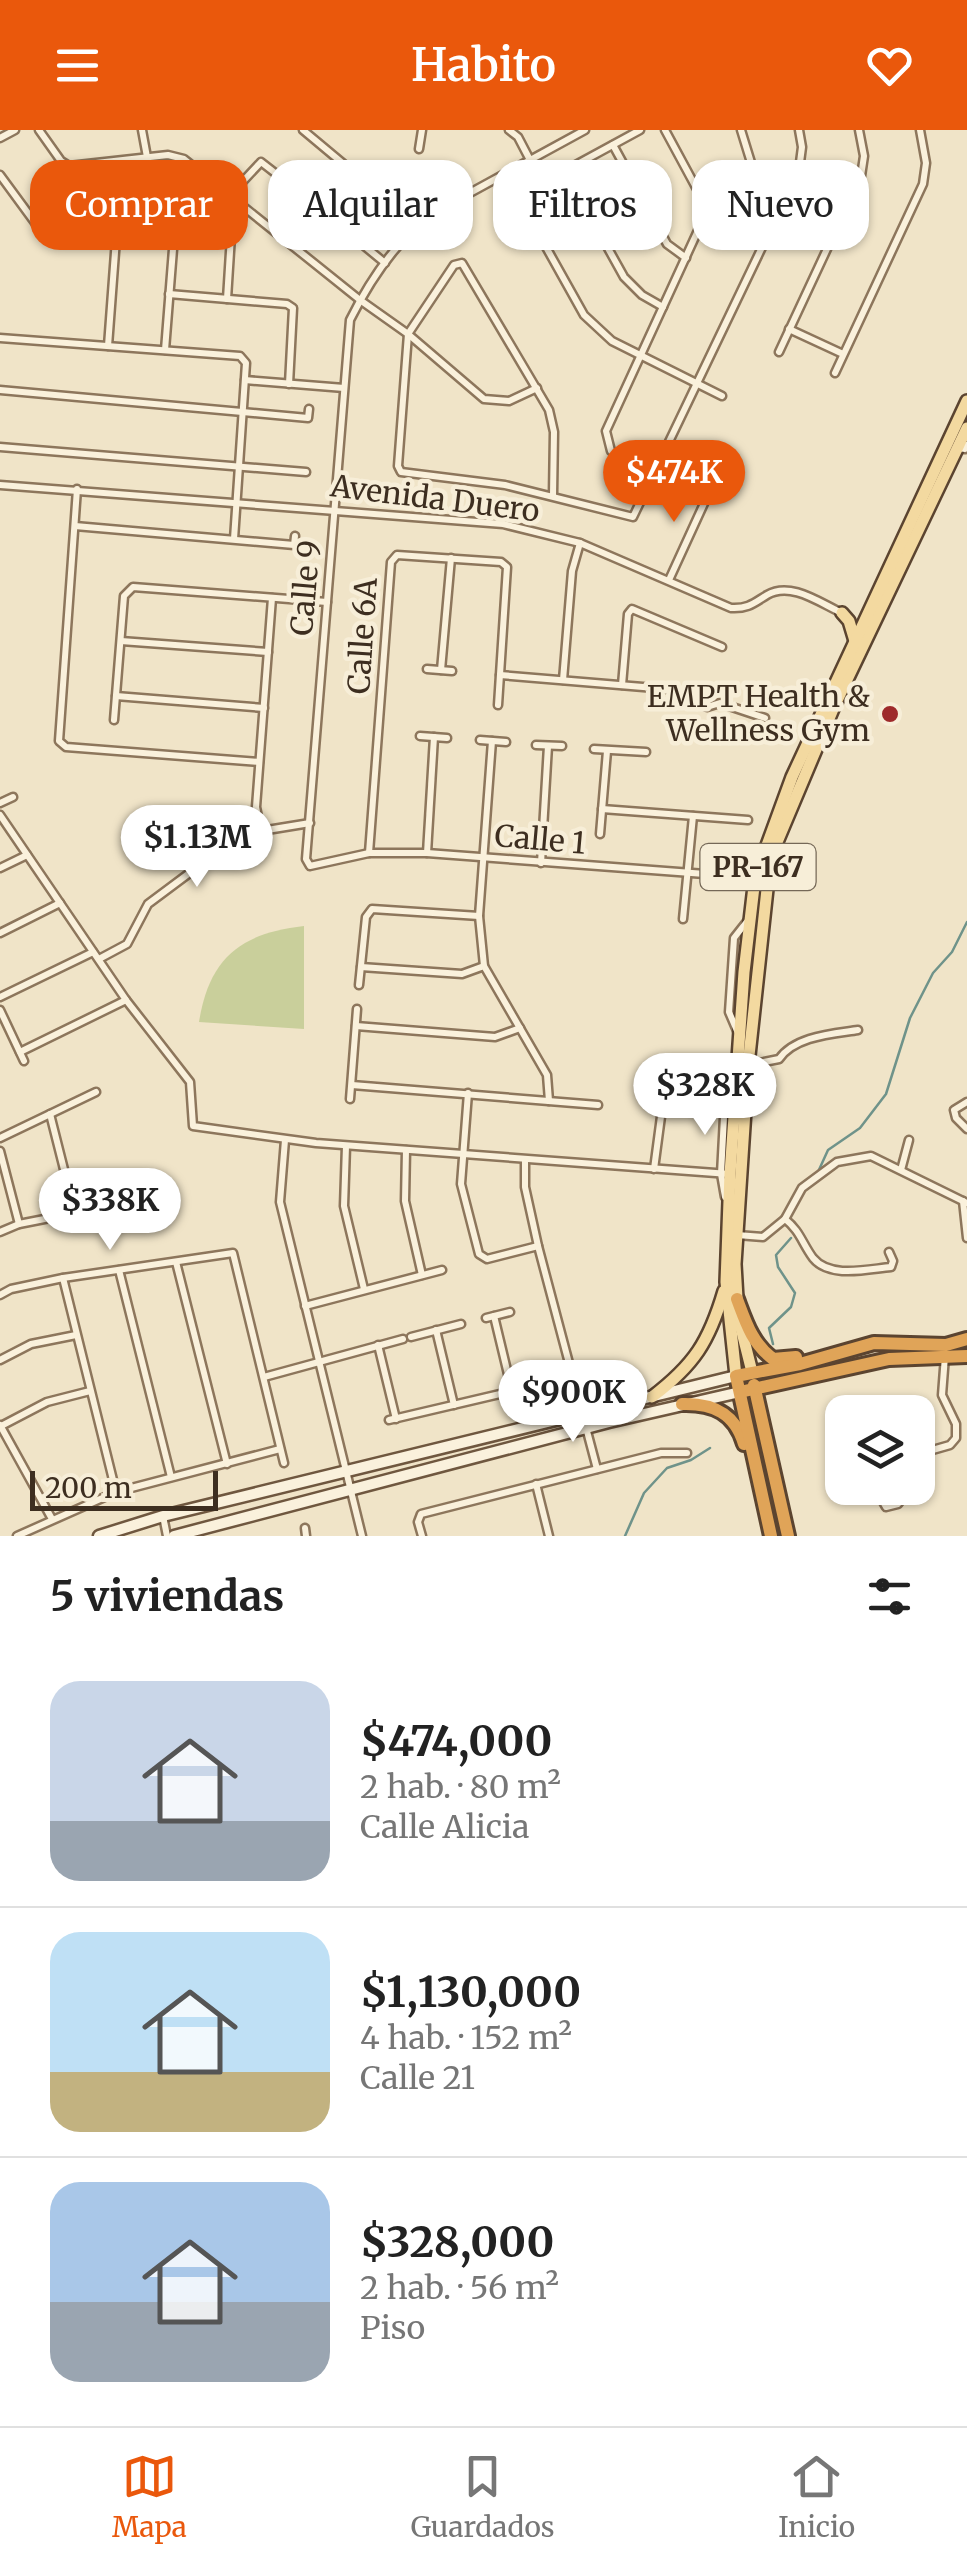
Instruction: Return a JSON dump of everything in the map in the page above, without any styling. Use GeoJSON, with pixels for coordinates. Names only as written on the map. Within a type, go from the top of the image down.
{"type":"FeatureCollection","features":[{"type":"Feature","properties":{"kind":"highway"},"geometry":{"type":"LineString","coordinates":[[737,1300],[752,1339],[772,1359],[863,1346]]}},
{"type":"Feature","properties":{"kind":"highway"},"geometry":{"type":"LineString","coordinates":[[740,1392],[890,1359],[945,1352],[967,1339]]}},
{"type":"Feature","properties":{"kind":"highway"},"geometry":{"type":"LineString","coordinates":[[736,1376],[800,1364],[874,1343],[967,1356]]}},
{"type":"Feature","properties":{"kind":"highway"},"geometry":{"type":"LineString","coordinates":[[761,1422],[766,1402],[776,1393],[851,1368]]}},
{"type":"Feature","properties":{"kind":"highway","name":"PR-167"},"geometry":{"type":"LineString","coordinates":[[752,1372],[788,1536]]}},
{"type":"Feature","properties":{"kind":"highway","name":"PR-167"},"geometry":{"type":"LineString","coordinates":[[736,1376],[772,1536]]}},
{"type":"Feature","properties":{"kind":"highway"},"geometry":{"type":"LineString","coordinates":[[682,1404],[713,1407],[730,1416],[742,1434],[760,1485]]}},
{"type":"Feature","properties":{"kind":"main road","name":"PR-167"},"geometry":{"type":"LineString","coordinates":[[736,1376],[726,1282],[750,918],[792,777],[967,401]]}},
{"type":"Feature","properties":{"kind":"main road","name":"PR-167"},"geometry":{"type":"LineString","coordinates":[[752,1372],[737,1300],[731,1174],[748,1065],[761,879],[832,709],[963,446],[967,428]]}},
{"type":"Feature","properties":{"kind":"main road"},"geometry":{"type":"LineString","coordinates":[[842,613],[852,616],[869,610]]}},
{"type":"Feature","properties":{"kind":"main road"},"geometry":{"type":"LineString","coordinates":[[842,613],[855,641]]}},
{"type":"Feature","properties":{"kind":"main road"},"geometry":{"type":"LineString","coordinates":[[652,1397],[697,1358],[713,1326],[726,1282]]}},
{"type":"Feature","properties":{"kind":"street"},"geometry":{"type":"LineString","coordinates":[[0,138],[15,130]]}},
{"type":"Feature","properties":{"kind":"street"},"geometry":{"type":"LineString","coordinates":[[39,130],[69,166],[168,155],[185,160]]}},
{"type":"Feature","properties":{"kind":"street"},"geometry":{"type":"LineString","coordinates":[[142,130],[146,157]]}},
{"type":"Feature","properties":{"kind":"street"},"geometry":{"type":"LineString","coordinates":[[303,130],[339,160]]}},
{"type":"Feature","properties":{"kind":"street"},"geometry":{"type":"LineString","coordinates":[[419,149],[422,130]]}},
{"type":"Feature","properties":{"kind":"street"},"geometry":{"type":"LineString","coordinates":[[510,130],[530,160],[584,130]]}},
{"type":"Feature","properties":{"kind":"street"},"geometry":{"type":"LineString","coordinates":[[585,160],[640,130]]}},
{"type":"Feature","properties":{"kind":"street"},"geometry":{"type":"LineString","coordinates":[[611,451],[606,432],[706,213],[705,204],[665,130]]}},
{"type":"Feature","properties":{"kind":"street"},"geometry":{"type":"LineString","coordinates":[[741,130],[750,160]]}},
{"type":"Feature","properties":{"kind":"street"},"geometry":{"type":"LineString","coordinates":[[799,130],[800,160]]}},
{"type":"Feature","properties":{"kind":"street"},"geometry":{"type":"LineString","coordinates":[[860,130],[863,160]]}},
{"type":"Feature","properties":{"kind":"street"},"geometry":{"type":"LineString","coordinates":[[834,373],[923,184],[926,163],[920,130]]}},
{"type":"Feature","properties":{"kind":"street"},"geometry":{"type":"LineString","coordinates":[[613,145],[667,244],[686,258]]}},
{"type":"Feature","properties":{"kind":"street"},"geometry":{"type":"LineString","coordinates":[[248,176],[261,162],[268,167]]}},
{"type":"Feature","properties":{"kind":"street"},"geometry":{"type":"LineString","coordinates":[[0,175],[30,216]]}},
{"type":"Feature","properties":{"kind":"street"},"geometry":{"type":"LineString","coordinates":[[248,208],[484,398],[509,401],[537,388]]}},
{"type":"Feature","properties":{"kind":"street"},"geometry":{"type":"LineString","coordinates":[[108,346],[115,250]]}},
{"type":"Feature","properties":{"kind":"street"},"geometry":{"type":"LineString","coordinates":[[165,350],[174,250]]}},
{"type":"Feature","properties":{"kind":"street"},"geometry":{"type":"LineString","coordinates":[[227,300],[230,250]]}},
{"type":"Feature","properties":{"kind":"street"},"geometry":{"type":"LineString","coordinates":[[369,250],[385,263]]}},
{"type":"Feature","properties":{"kind":"street","name":"Calle 9"},"geometry":{"type":"LineString","coordinates":[[310,866],[306,859],[350,320],[395,250]]}},
{"type":"Feature","properties":{"kind":"street"},"geometry":{"type":"LineString","coordinates":[[548,250],[584,314],[612,341],[722,396]]}},
{"type":"Feature","properties":{"kind":"street"},"geometry":{"type":"LineString","coordinates":[[609,250],[624,277],[642,295],[663,307]]}},
{"type":"Feature","properties":{"kind":"street"},"geometry":{"type":"LineString","coordinates":[[553,495],[554,432],[549,410],[462,263],[454,265],[408,334],[400,472],[505,484],[626,518],[634,517],[761,250]]}},
{"type":"Feature","properties":{"kind":"street"},"geometry":{"type":"LineString","coordinates":[[778,352],[827,250]]}},
{"type":"Feature","properties":{"kind":"street"},"geometry":{"type":"LineString","coordinates":[[170,294],[287,304],[293,308],[289,384]]}},
{"type":"Feature","properties":{"kind":"street"},"geometry":{"type":"LineString","coordinates":[[789,329],[843,354]]}},
{"type":"Feature","properties":{"kind":"street"},"geometry":{"type":"LineString","coordinates":[[0,338],[240,356],[246,363],[234,540]]}},
{"type":"Feature","properties":{"kind":"street"},"geometry":{"type":"LineString","coordinates":[[245,380],[344,388]]}},
{"type":"Feature","properties":{"kind":"street"},"geometry":{"type":"LineString","coordinates":[[0,390],[308,418],[308,408]]}},
{"type":"Feature","properties":{"kind":"street"},"geometry":{"type":"LineString","coordinates":[[0,447],[306,472]]}},
{"type":"Feature","properties":{"kind":"street","name":"Avenida Duero"},"geometry":{"type":"LineString","coordinates":[[0,485],[503,524],[580,543],[731,608],[747,607],[771,593],[786,590],[842,613]]}},
{"type":"Feature","properties":{"kind":"street"},"geometry":{"type":"LineString","coordinates":[[668,580],[712,486]]}},
{"type":"Feature","properties":{"kind":"street"},"geometry":{"type":"LineString","coordinates":[[77,489],[59,741],[66,747],[259,762]]}},
{"type":"Feature","properties":{"kind":"street"},"geometry":{"type":"LineString","coordinates":[[75,526],[294,545],[295,536]]}},
{"type":"Feature","properties":{"kind":"street"},"geometry":{"type":"LineString","coordinates":[[563,680],[572,572],[580,543]]}},
{"type":"Feature","properties":{"kind":"street","name":"Calle 6A"},"geometry":{"type":"LineString","coordinates":[[369,853],[392,562],[397,555],[501,562],[508,568],[498,705]]}},
{"type":"Feature","properties":{"kind":"street"},"geometry":{"type":"LineString","coordinates":[[440,670],[450,558]]}},
{"type":"Feature","properties":{"kind":"street"},"geometry":{"type":"LineString","coordinates":[[114,720],[124,596],[132,588],[327,602]]}},
{"type":"Feature","properties":{"kind":"street"},"geometry":{"type":"LineString","coordinates":[[262,832],[256,807],[272,598]]}},
{"type":"Feature","properties":{"kind":"street"},"geometry":{"type":"LineString","coordinates":[[622,685],[628,614],[632,609],[722,647]]}},
{"type":"Feature","properties":{"kind":"street"},"geometry":{"type":"LineString","coordinates":[[120,641],[268,652]]}},
{"type":"Feature","properties":{"kind":"street"},"geometry":{"type":"LineString","coordinates":[[427,669],[452,671]]}},
{"type":"Feature","properties":{"kind":"street"},"geometry":{"type":"LineString","coordinates":[[500,675],[667,689],[707,706],[720,703],[766,718]]}},
{"type":"Feature","properties":{"kind":"street"},"geometry":{"type":"LineString","coordinates":[[116,696],[264,708]]}},
{"type":"Feature","properties":{"kind":"street"},"geometry":{"type":"LineString","coordinates":[[420,736],[446,738]]}},
{"type":"Feature","properties":{"kind":"street"},"geometry":{"type":"LineString","coordinates":[[428,854],[434,737]]}},
{"type":"Feature","properties":{"kind":"street"},"geometry":{"type":"LineString","coordinates":[[480,740],[506,742]]}},
{"type":"Feature","properties":{"kind":"street"},"geometry":{"type":"LineString","coordinates":[[492,741],[479,916],[484,966],[546,1075],[549,1101]]}},
{"type":"Feature","properties":{"kind":"street"},"geometry":{"type":"LineString","coordinates":[[536,745],[562,746]]}},
{"type":"Feature","properties":{"kind":"street"},"geometry":{"type":"LineString","coordinates":[[541,862],[548,746]]}},
{"type":"Feature","properties":{"kind":"street"},"geometry":{"type":"LineString","coordinates":[[594,749],[646,752]]}},
{"type":"Feature","properties":{"kind":"street"},"geometry":{"type":"LineString","coordinates":[[600,834],[607,750]]}},
{"type":"Feature","properties":{"kind":"street"},"geometry":{"type":"LineString","coordinates":[[0,803],[13,796]]}},
{"type":"Feature","properties":{"kind":"street"},"geometry":{"type":"LineString","coordinates":[[602,808],[748,820]]}},
{"type":"Feature","properties":{"kind":"street"},"geometry":{"type":"LineString","coordinates":[[0,815],[126,1000],[190,1082],[194,1093],[190,1120],[193,1126],[346,1146],[731,1174]]}},
{"type":"Feature","properties":{"kind":"street"},"geometry":{"type":"LineString","coordinates":[[683,919],[693,816]]}},
{"type":"Feature","properties":{"kind":"street"},"geometry":{"type":"LineString","coordinates":[[98,960],[127,944],[148,904],[222,848],[262,832],[310,823]]}},
{"type":"Feature","properties":{"kind":"street","name":"Calle 1"},"geometry":{"type":"LineString","coordinates":[[310,866],[369,853],[428,854],[761,879]]}},
{"type":"Feature","properties":{"kind":"street"},"geometry":{"type":"LineString","coordinates":[[0,868],[27,855]]}},
{"type":"Feature","properties":{"kind":"street"},"geometry":{"type":"LineString","coordinates":[[0,933],[60,903]]}},
{"type":"Feature","properties":{"kind":"street"},"geometry":{"type":"LineString","coordinates":[[360,985],[366,916],[372,909],[479,916]]}},
{"type":"Feature","properties":{"kind":"street"},"geometry":{"type":"LineString","coordinates":[[0,998],[93,952]]}},
{"type":"Feature","properties":{"kind":"street"},"geometry":{"type":"LineString","coordinates":[[361,966],[462,974],[484,966]]}},
{"type":"Feature","properties":{"kind":"street"},"geometry":{"type":"LineString","coordinates":[[0,1010],[22,1056],[126,1000]]}},
{"type":"Feature","properties":{"kind":"street"},"geometry":{"type":"LineString","coordinates":[[350,1099],[357,1008]]}},
{"type":"Feature","properties":{"kind":"street"},"geometry":{"type":"LineString","coordinates":[[356,1026],[494,1037],[520,1028]]}},
{"type":"Feature","properties":{"kind":"street"},"geometry":{"type":"LineString","coordinates":[[748,1065],[779,1059],[785,1050],[822,1035],[858,1030]]}},
{"type":"Feature","properties":{"kind":"street"},"geometry":{"type":"LineString","coordinates":[[352,1085],[598,1106]]}},
{"type":"Feature","properties":{"kind":"street"},"geometry":{"type":"LineString","coordinates":[[0,1138],[96,1092]]}},
{"type":"Feature","properties":{"kind":"street"},"geometry":{"type":"LineString","coordinates":[[468,1093],[462,1194],[479,1254],[487,1259],[538,1246]]}},
{"type":"Feature","properties":{"kind":"street"},"geometry":{"type":"LineString","coordinates":[[967,1102],[954,1110],[956,1118],[967,1128]]}},
{"type":"Feature","properties":{"kind":"street"},"geometry":{"type":"LineString","coordinates":[[654,1169],[662,1109]]}},
{"type":"Feature","properties":{"kind":"street"},"geometry":{"type":"LineString","coordinates":[[0,1232],[18,1224],[75,1213],[50,1114]]}},
{"type":"Feature","properties":{"kind":"street"},"geometry":{"type":"LineString","coordinates":[[284,1140],[280,1202],[362,1536]]}},
{"type":"Feature","properties":{"kind":"street"},"geometry":{"type":"LineString","coordinates":[[901,1170],[909,1140]]}},
{"type":"Feature","properties":{"kind":"street"},"geometry":{"type":"LineString","coordinates":[[346,1146],[344,1206],[364,1289]]}},
{"type":"Feature","properties":{"kind":"street"},"geometry":{"type":"LineString","coordinates":[[406,1150],[404,1201],[422,1275]]}},
{"type":"Feature","properties":{"kind":"street"},"geometry":{"type":"LineString","coordinates":[[0,1151],[18,1224]]}},
{"type":"Feature","properties":{"kind":"street"},"geometry":{"type":"LineString","coordinates":[[736,1235],[763,1237],[784,1219],[802,1188],[836,1162],[871,1156],[965,1202],[967,1238]]}},
{"type":"Feature","properties":{"kind":"street"},"geometry":{"type":"LineString","coordinates":[[525,1160],[525,1187],[538,1246],[598,1469]]}},
{"type":"Feature","properties":{"kind":"street"},"geometry":{"type":"LineString","coordinates":[[784,1219],[799,1230],[816,1261],[838,1272],[891,1267],[889,1252]]}},
{"type":"Feature","properties":{"kind":"street"},"geometry":{"type":"LineString","coordinates":[[0,1295],[62,1278],[233,1253],[284,1463]]}},
{"type":"Feature","properties":{"kind":"street"},"geometry":{"type":"LineString","coordinates":[[176,1262],[226,1464]]}},
{"type":"Feature","properties":{"kind":"street"},"geometry":{"type":"LineString","coordinates":[[119,1270],[171,1478]]}},
{"type":"Feature","properties":{"kind":"street"},"geometry":{"type":"LineString","coordinates":[[305,1306],[442,1270]]}},
{"type":"Feature","properties":{"kind":"street"},"geometry":{"type":"LineString","coordinates":[[62,1278],[116,1492]]}},
{"type":"Feature","properties":{"kind":"street"},"geometry":{"type":"LineString","coordinates":[[510,1312],[490,1317],[512,1392]]}},
{"type":"Feature","properties":{"kind":"street"},"geometry":{"type":"LineString","coordinates":[[264,1377],[462,1324]]}},
{"type":"Feature","properties":{"kind":"street"},"geometry":{"type":"LineString","coordinates":[[436,1330],[454,1405]]}},
{"type":"Feature","properties":{"kind":"street"},"geometry":{"type":"LineString","coordinates":[[0,1360],[32,1344],[76,1335]]}},
{"type":"Feature","properties":{"kind":"street"},"geometry":{"type":"LineString","coordinates":[[378,1345],[393,1419],[572,1376]]}},
{"type":"Feature","properties":{"kind":"street"},"geometry":{"type":"LineString","coordinates":[[935,1449],[950,1445],[956,1438],[956,1424],[942,1395],[945,1352]]}},
{"type":"Feature","properties":{"kind":"street"},"geometry":{"type":"LineString","coordinates":[[100,1536],[163,1516],[736,1376]]}},
{"type":"Feature","properties":{"kind":"street"},"geometry":{"type":"LineString","coordinates":[[52,1519],[0,1425],[46,1402],[90,1391]]}},
{"type":"Feature","properties":{"kind":"street"},"geometry":{"type":"LineString","coordinates":[[163,1516],[170,1536],[740,1392]]}},
{"type":"Feature","properties":{"kind":"street"},"geometry":{"type":"LineString","coordinates":[[16,1536],[116,1492],[280,1449]]}},
{"type":"Feature","properties":{"kind":"street"},"geometry":{"type":"LineString","coordinates":[[422,1536],[418,1522],[421,1514],[660,1453],[686,1453]]}},
{"type":"Feature","properties":{"kind":"street"},"geometry":{"type":"LineString","coordinates":[[536,1484],[549,1536]]}},
{"type":"Feature","properties":{"kind":"green space"},"geometry":{"type":"Polygon","coordinates":[[[304,926],[304,1029],[199,1022],[211,981],[232,953],[262,935],[304,926]]]}},
{"type":"Feature","properties":{"kind":"waterway"},"geometry":{"type":"LineString","coordinates":[[818,1172],[828,1150],[860,1128],[886,1094],[910,1018],[933,973],[952,952],[967,922]]}},
{"type":"Feature","properties":{"kind":"waterway"},"geometry":{"type":"LineString","coordinates":[[773,1344],[769,1328],[791,1307],[795,1293],[778,1267],[776,1255],[791,1238]]}},
{"type":"Feature","properties":{"kind":"waterway"},"geometry":{"type":"LineString","coordinates":[[625,1536],[644,1493],[667,1468],[710,1448]]}},
{"type":"Feature","properties":{"kind":"place","name":"EMPT Health & Wellness Gym"},"geometry":{"type":"Point","coordinates":[890,714]}}]}
